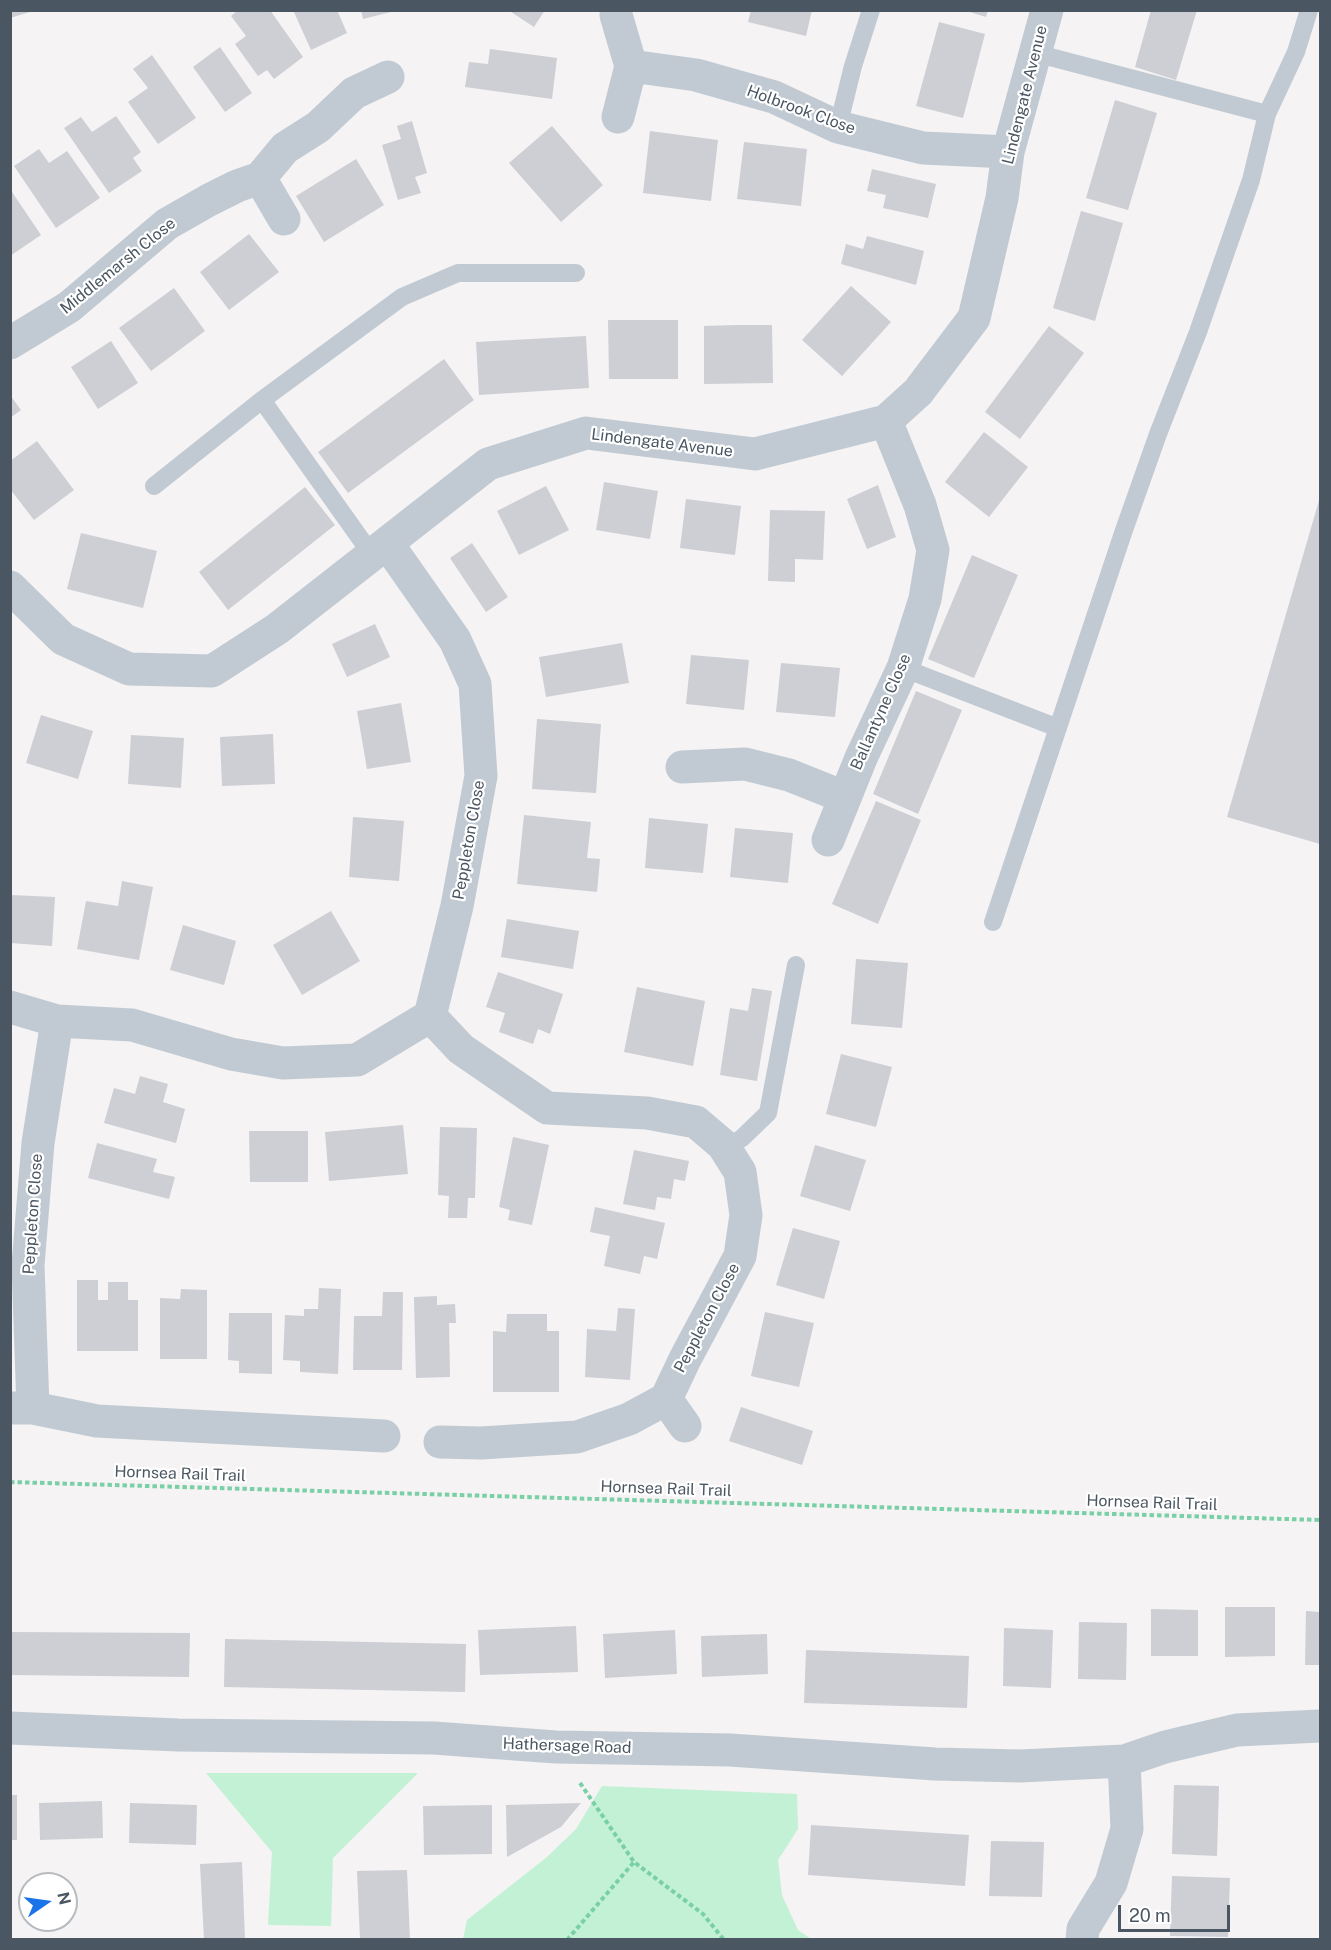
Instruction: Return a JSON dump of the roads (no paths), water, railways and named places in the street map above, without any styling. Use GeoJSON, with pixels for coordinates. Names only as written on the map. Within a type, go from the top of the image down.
{"type":"FeatureCollection","features":[{"type":"Feature","properties":{"kind":"street","name":"Lindengate Avenue"},"geometry":{"type":"LineString","coordinates":[[10,588],[63,639],[129,669],[212,671],[277,629],[488,464],[586,433],[755,454],[886,421],[918,392],[974,318],[1002,198],[1008,152],[1047,10]]}},
{"type":"Feature","properties":{"kind":"street"},"geometry":{"type":"LineString","coordinates":[[616,15],[631,66],[618,117]]}},
{"type":"Feature","properties":{"kind":"street","name":"Holbrook Close"},"geometry":{"type":"LineString","coordinates":[[631,66],[696,75],[763,94],[838,127],[923,148],[1008,152]]}},
{"type":"Feature","properties":{"kind":"street","name":"Middlemarsh Close"},"geometry":{"type":"LineString","coordinates":[[10,343],[69,307],[167,224],[237,186],[260,178],[285,148],[318,127],[354,93],[388,77]]}},
{"type":"Feature","properties":{"kind":"street"},"geometry":{"type":"LineString","coordinates":[[260,178],[284,219]]}},
{"type":"Feature","properties":{"kind":"street","name":"Ballantyne Close"},"geometry":{"type":"LineString","coordinates":[[828,840],[844,797],[903,668],[925,599],[933,550],[920,505],[886,421]]}},
{"type":"Feature","properties":{"kind":"street","name":"Peppleton Close"},"geometry":{"type":"LineString","coordinates":[[379,549],[455,640],[475,684],[481,776],[457,906],[430,1016],[461,1049],[547,1108],[647,1113],[696,1122],[725,1149],[740,1172],[746,1215],[740,1256],[666,1399]]}},
{"type":"Feature","properties":{"kind":"street"},"geometry":{"type":"LineString","coordinates":[[682,767],[745,764],[789,775],[844,797]]}},
{"type":"Feature","properties":{"kind":"street"},"geometry":{"type":"LineString","coordinates":[[10,1007],[57,1021],[132,1025],[231,1054],[282,1064],[357,1060],[430,1016]]}},
{"type":"Feature","properties":{"kind":"street","name":"Peppleton Close"},"geometry":{"type":"LineString","coordinates":[[57,1021],[38,1143],[28,1265],[22,1408],[96,1421],[384,1436]]}},
{"type":"Feature","properties":{"kind":"street"},"geometry":{"type":"LineString","coordinates":[[440,1442],[481,1443],[577,1437],[629,1419],[666,1399],[685,1426]]}},
{"type":"Feature","properties":{"kind":"street","name":"Hathersage Road"},"geometry":{"type":"LineString","coordinates":[[10,1728],[178,1735],[434,1738],[556,1747],[730,1750],[935,1764],[1020,1766],[1124,1761],[1165,1747],[1237,1730],[1320,1726]]}},
{"type":"Feature","properties":{"kind":"street"},"geometry":{"type":"LineString","coordinates":[[1082,1940],[1083,1929],[1111,1883],[1127,1828],[1124,1761]]}},
{"type":"Feature","properties":{"kind":"lane"},"geometry":{"type":"LineString","coordinates":[[838,127],[853,66],[871,10]]}},
{"type":"Feature","properties":{"kind":"lane"},"geometry":{"type":"LineString","coordinates":[[993,922],[1134,500],[1198,332],[1251,180],[1267,114],[1296,52],[1309,10]]}},
{"type":"Feature","properties":{"kind":"lane"},"geometry":{"type":"LineString","coordinates":[[1035,53],[1267,114]]}},
{"type":"Feature","properties":{"kind":"lane"},"geometry":{"type":"LineString","coordinates":[[154,486],[262,400],[402,297],[458,273],[576,273]]}},
{"type":"Feature","properties":{"kind":"lane"},"geometry":{"type":"LineString","coordinates":[[262,400],[379,549]]}},
{"type":"Feature","properties":{"kind":"lane"},"geometry":{"type":"LineString","coordinates":[[903,668],[1058,728]]}},
{"type":"Feature","properties":{"kind":"lane"},"geometry":{"type":"LineString","coordinates":[[725,1149],[742,1138],[768,1113],[796,964]]}}]}
